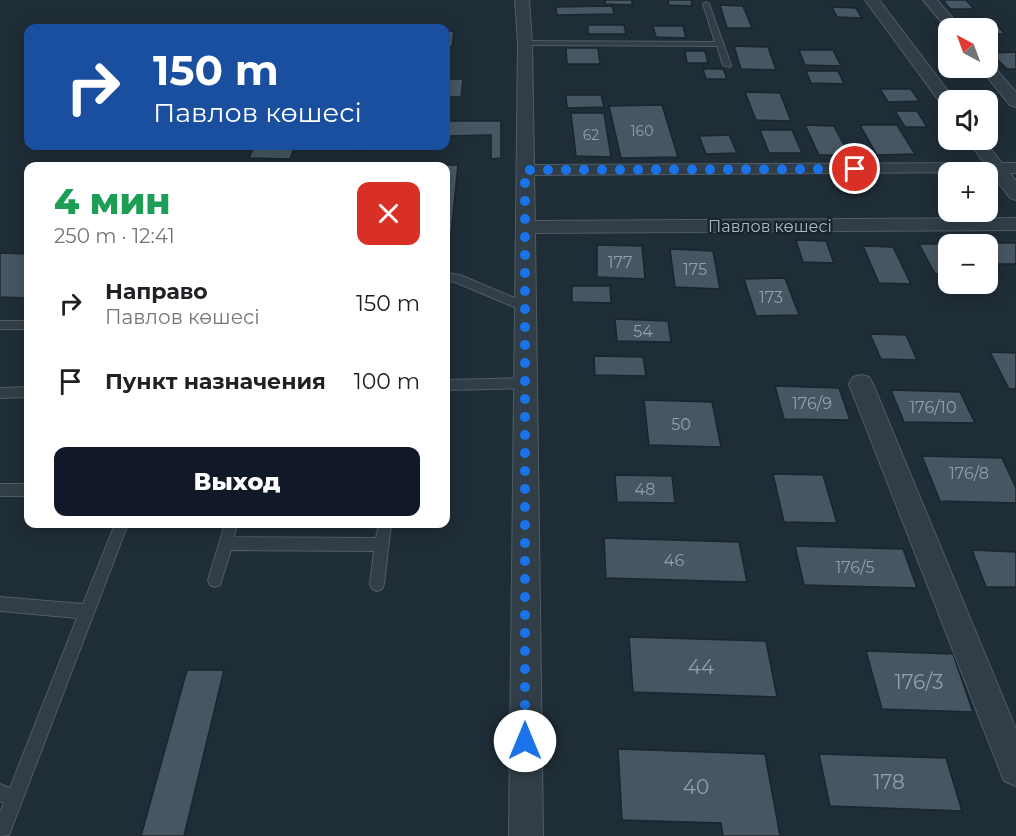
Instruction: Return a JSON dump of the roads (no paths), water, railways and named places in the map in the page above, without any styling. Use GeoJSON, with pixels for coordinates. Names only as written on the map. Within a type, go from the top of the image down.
{"type":"FeatureCollection","features":[{"type":"Feature","properties":{"kind":"street"},"geometry":{"type":"LineString","coordinates":[[522,0],[525,44],[526,836]]}},
{"type":"Feature","properties":{"kind":"street"},"geometry":{"type":"LineString","coordinates":[[872,0],[939,90]]}},
{"type":"Feature","properties":{"kind":"street"},"geometry":{"type":"LineString","coordinates":[[930,0],[945,18]]}},
{"type":"Feature","properties":{"kind":"street"},"geometry":{"type":"LineString","coordinates":[[996,78],[1016,102]]}},
{"type":"Feature","properties":{"kind":"street"},"geometry":{"type":"LineString","coordinates":[[525,170],[938,168]]}},
{"type":"Feature","properties":{"kind":"street"},"geometry":{"type":"LineString","coordinates":[[998,168],[1016,168]]}},
{"type":"Feature","properties":{"kind":"street"},"geometry":{"type":"LineString","coordinates":[[998,169],[1016,194]]}},
{"type":"Feature","properties":{"kind":"street","name":"Павлов көшесі"},"geometry":{"type":"LineString","coordinates":[[525,227],[1016,224]]}},
{"type":"Feature","properties":{"kind":"street"},"geometry":{"type":"LineString","coordinates":[[861,384],[1016,769]]}},
{"type":"Feature","properties":{"kind":"lane"},"geometry":{"type":"LineString","coordinates":[[706,4],[727,65]]}},
{"type":"Feature","properties":{"kind":"lane"},"geometry":{"type":"LineString","coordinates":[[525,44],[720,44]]}},
{"type":"Feature","properties":{"kind":"lane"},"geometry":{"type":"LineString","coordinates":[[450,277],[525,307]]}},
{"type":"Feature","properties":{"kind":"lane"},"geometry":{"type":"LineString","coordinates":[[0,325],[24,325]]}},
{"type":"Feature","properties":{"kind":"lane"},"geometry":{"type":"LineString","coordinates":[[450,385],[525,383]]}},
{"type":"Feature","properties":{"kind":"lane"},"geometry":{"type":"LineString","coordinates":[[0,393],[24,392]]}},
{"type":"Feature","properties":{"kind":"lane"},"geometry":{"type":"LineString","coordinates":[[0,490],[24,490]]}},
{"type":"Feature","properties":{"kind":"lane"},"geometry":{"type":"LineString","coordinates":[[0,835],[7,795],[87,612],[119,528]]}},
{"type":"Feature","properties":{"kind":"lane"},"geometry":{"type":"LineString","coordinates":[[215,580],[230,528]]}},
{"type":"Feature","properties":{"kind":"lane"},"geometry":{"type":"LineString","coordinates":[[377,584],[384,528]]}},
{"type":"Feature","properties":{"kind":"lane"},"geometry":{"type":"LineString","coordinates":[[225,543],[382,545]]}},
{"type":"Feature","properties":{"kind":"lane"},"geometry":{"type":"LineString","coordinates":[[0,604],[87,612]]}}]}
